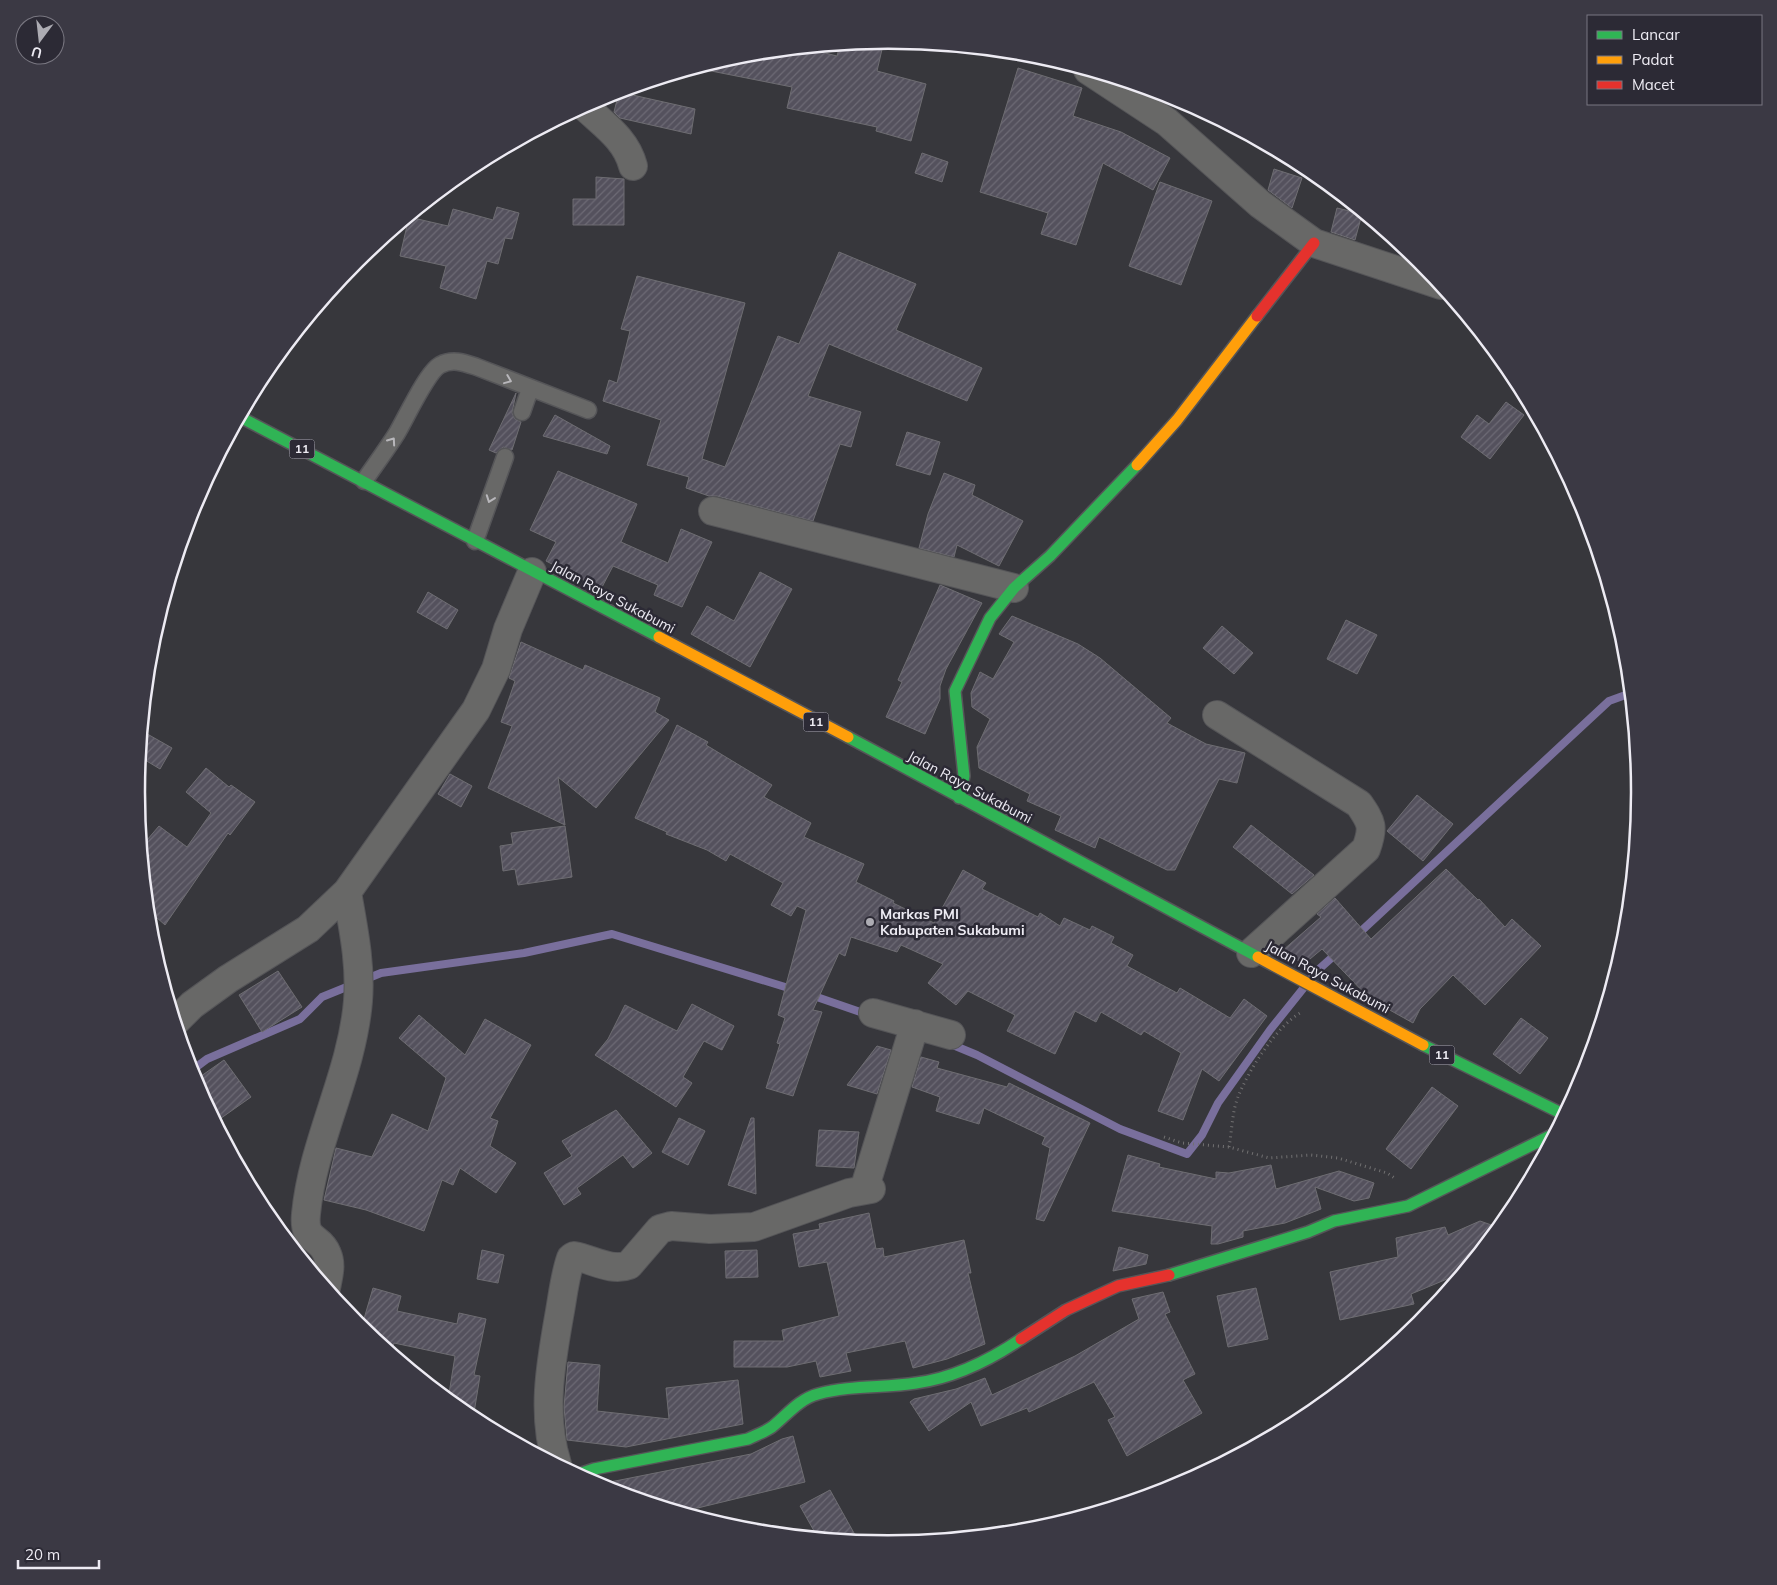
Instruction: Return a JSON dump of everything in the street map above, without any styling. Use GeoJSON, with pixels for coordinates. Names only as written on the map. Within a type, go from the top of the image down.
{"type":"FeatureCollection","features":[{"type":"Feature","properties":{"kind":"main road"},"geometry":{"type":"LineString","coordinates":[[959,798],[964,776],[955,691],[961,675],[989,622],[1014,588],[1050,556],[1118,487],[1176,420],[1314,243]]}},
{"type":"Feature","properties":{"kind":"main road","name":"11"},"geometry":{"type":"LineString","coordinates":[[245,420],[364,481]]}},
{"type":"Feature","properties":{"kind":"main road","name":"Jalan Raya Sukabumi"},"geometry":{"type":"LineString","coordinates":[[364,481],[1420,1044],[1560,1112]]}},
{"type":"Feature","properties":{"kind":"main road"},"geometry":{"type":"LineString","coordinates":[[585,1471],[748,1439],[770,1428],[804,1399],[817,1394],[843,1389],[918,1383],[952,1374],[994,1357],[1066,1310],[1118,1286],[1184,1272],[1308,1232],[1334,1221],[1408,1206],[1547,1137]]}},
{"type":"Feature","properties":{"kind":"street"},"geometry":{"type":"LineString","coordinates":[[1105,81],[1167,122],[1260,204],[1314,243],[1427,280]]}},
{"type":"Feature","properties":{"kind":"street"},"geometry":{"type":"LineString","coordinates":[[590,111],[614,131],[630,154],[633,166]]}},
{"type":"Feature","properties":{"kind":"street"},"geometry":{"type":"LineString","coordinates":[[713,511],[1014,588]]}},
{"type":"Feature","properties":{"kind":"street"},"geometry":{"type":"LineString","coordinates":[[180,1017],[192,1005],[228,979],[308,929],[347,892],[476,710],[496,669],[508,629],[532,572]]}},
{"type":"Feature","properties":{"kind":"street"},"geometry":{"type":"LineString","coordinates":[[1217,715],[1359,804],[1369,819],[1373,831],[1366,849],[1259,958]]}},
{"type":"Feature","properties":{"kind":"street"},"geometry":{"type":"LineString","coordinates":[[327,1281],[329,1265],[327,1254],[308,1232],[306,1214],[318,1155],[347,1064],[356,1019],[358,971],[347,892]]}},
{"type":"Feature","properties":{"kind":"street"},"geometry":{"type":"LineString","coordinates":[[873,1013],[951,1035]]}},
{"type":"Feature","properties":{"kind":"street"},"geometry":{"type":"LineString","coordinates":[[555,1457],[549,1440],[549,1389],[554,1344],[571,1258],[574,1256],[582,1257],[614,1268],[622,1268],[629,1265],[660,1229],[679,1226],[710,1229],[754,1227],[868,1189],[915,1024]]}},
{"type":"Feature","properties":{"kind":"lane"},"geometry":{"type":"LineString","coordinates":[[364,481],[397,432],[429,376],[438,365],[458,361],[588,410]]}},
{"type":"Feature","properties":{"kind":"lane"},"geometry":{"type":"LineString","coordinates":[[522,412],[530,389]]}},
{"type":"Feature","properties":{"kind":"lane"},"geometry":{"type":"LineString","coordinates":[[475,541],[504,457]]}},
{"type":"Feature","properties":{"kind":"path"},"geometry":{"type":"LineString","coordinates":[[1229,1147],[1237,1098],[1255,1060],[1297,1014],[1336,998]]}},
{"type":"Feature","properties":{"kind":"path"},"geometry":{"type":"LineString","coordinates":[[1164,1137],[1182,1143],[1229,1147],[1269,1158],[1310,1155],[1338,1158],[1379,1170],[1400,1182],[1408,1206]]}},
{"type":"Feature","properties":{"kind":"building"},"geometry":{"type":"Polygon","coordinates":[[[882,49],[877,71],[926,84],[911,141],[876,131],[877,127],[787,108],[792,87],[710,71],[791,55],[821,52],[837,56],[839,50],[882,49]]]}},
{"type":"Feature","properties":{"kind":"building"},"geometry":{"type":"Polygon","coordinates":[[[1018,68],[1082,88],[1073,116],[1121,132],[1170,158],[1153,190],[1103,163],[1076,245],[1041,234],[1048,213],[980,192],[1018,68]]]}},
{"type":"Feature","properties":{"kind":"building"},"geometry":{"type":"Polygon","coordinates":[[[631,95],[695,109],[691,134],[620,118],[614,112],[617,100],[631,95]]]}},
{"type":"Feature","properties":{"kind":"building"},"geometry":{"type":"Polygon","coordinates":[[[922,153],[948,162],[942,182],[915,173],[922,153]]]}},
{"type":"Feature","properties":{"kind":"building"},"geometry":{"type":"Polygon","coordinates":[[[1274,169],[1302,178],[1292,208],[1268,190],[1274,169]]]}},
{"type":"Feature","properties":{"kind":"building"},"geometry":{"type":"Polygon","coordinates":[[[596,177],[624,179],[624,225],[573,225],[573,199],[596,199],[596,177]]]}},
{"type":"Feature","properties":{"kind":"building"},"geometry":{"type":"Polygon","coordinates":[[[1160,182],[1212,201],[1181,285],[1129,266],[1160,182]]]}},
{"type":"Feature","properties":{"kind":"building"},"geometry":{"type":"Polygon","coordinates":[[[497,207],[519,213],[512,239],[505,238],[498,264],[487,261],[476,299],[440,288],[446,266],[400,256],[407,226],[416,219],[448,226],[453,209],[493,220],[497,207]]]}},
{"type":"Feature","properties":{"kind":"building"},"geometry":{"type":"Polygon","coordinates":[[[1337,208],[1353,212],[1361,218],[1355,240],[1331,232],[1337,208]]]}},
{"type":"Feature","properties":{"kind":"building"},"geometry":{"type":"Polygon","coordinates":[[[839,252],[916,284],[896,330],[982,368],[967,401],[829,344],[808,396],[861,412],[851,447],[840,444],[813,521],[717,496],[709,496],[686,488],[689,477],[647,465],[661,420],[603,401],[609,380],[617,383],[630,331],[621,329],[637,276],[745,303],[702,459],[725,467],[778,336],[799,344],[839,252]]]}},
{"type":"Feature","properties":{"kind":"building"},"geometry":{"type":"Polygon","coordinates":[[[516,393],[512,413],[515,419],[521,422],[512,450],[503,447],[496,453],[489,450],[516,393]]]}},
{"type":"Feature","properties":{"kind":"building"},"geometry":{"type":"Polygon","coordinates":[[[1506,402],[1524,415],[1490,459],[1461,437],[1477,415],[1489,424],[1506,402]]]}},
{"type":"Feature","properties":{"kind":"building"},"geometry":{"type":"Polygon","coordinates":[[[555,415],[610,446],[607,454],[543,436],[555,415]]]}},
{"type":"Feature","properties":{"kind":"building"},"geometry":{"type":"Polygon","coordinates":[[[907,432],[940,442],[930,475],[896,465],[907,432]]]}},
{"type":"Feature","properties":{"kind":"building"},"geometry":{"type":"Polygon","coordinates":[[[558,471],[637,504],[621,542],[668,563],[681,529],[712,542],[682,607],[654,595],[658,585],[613,566],[601,589],[546,561],[556,542],[530,530],[558,471]]]}},
{"type":"Feature","properties":{"kind":"building"},"geometry":{"type":"Polygon","coordinates":[[[944,473],[975,485],[972,495],[1023,521],[999,566],[957,545],[954,557],[919,548],[928,514],[944,473]]]}},
{"type":"Feature","properties":{"kind":"building"},"geometry":{"type":"Polygon","coordinates":[[[760,572],[792,589],[750,667],[691,634],[707,606],[734,621],[760,572]]]}},
{"type":"Feature","properties":{"kind":"building"},"geometry":{"type":"Polygon","coordinates":[[[940,585],[982,603],[946,669],[940,686],[940,699],[925,734],[886,717],[902,682],[898,680],[940,585]]]}},
{"type":"Feature","properties":{"kind":"building"},"geometry":{"type":"Polygon","coordinates":[[[428,592],[458,610],[447,629],[417,612],[428,592]]]}},
{"type":"Feature","properties":{"kind":"building"},"geometry":{"type":"Polygon","coordinates":[[[1012,616],[1078,644],[1100,658],[1171,718],[1167,723],[1206,744],[1245,753],[1237,783],[1219,779],[1175,870],[1167,870],[1099,837],[1095,848],[1055,830],[1061,816],[1027,801],[1030,794],[979,768],[977,747],[990,719],[972,707],[971,693],[980,672],[993,679],[1014,642],[999,634],[1012,616]]]}},
{"type":"Feature","properties":{"kind":"building"},"geometry":{"type":"Polygon","coordinates":[[[1346,620],[1377,635],[1357,674],[1327,659],[1346,620]]]}},
{"type":"Feature","properties":{"kind":"building"},"geometry":{"type":"Polygon","coordinates":[[[1222,626],[1253,653],[1234,674],[1203,648],[1222,626]]]}},
{"type":"Feature","properties":{"kind":"building"},"geometry":{"type":"Polygon","coordinates":[[[521,642],[583,670],[585,665],[660,698],[655,712],[669,720],[596,808],[558,777],[565,825],[488,788],[512,726],[501,722],[515,681],[509,678],[521,642]]]}},
{"type":"Feature","properties":{"kind":"building"},"geometry":{"type":"Polygon","coordinates":[[[677,725],[708,742],[706,745],[772,785],[764,797],[811,823],[804,837],[864,864],[856,882],[894,901],[893,903],[934,923],[963,870],[986,883],[982,889],[1038,917],[1040,913],[1060,926],[1064,918],[1090,930],[1092,926],[1114,937],[1111,943],[1133,955],[1127,966],[1177,993],[1180,988],[1230,1018],[1244,999],[1267,1016],[1219,1081],[1202,1069],[1183,1120],[1158,1111],[1181,1053],[1144,1031],[1141,1035],[1101,1012],[1096,1022],[1075,1011],[1055,1054],[1007,1031],[1015,1015],[968,991],[956,1005],[928,983],[943,964],[901,945],[897,952],[851,937],[845,956],[839,953],[813,1010],[822,1012],[793,1096],[766,1088],[780,1044],[777,1043],[785,1018],[778,1015],[806,910],[797,906],[791,916],[771,905],[783,883],[730,854],[726,861],[707,850],[666,834],[667,832],[635,818],[677,725]]]}},
{"type":"Feature","properties":{"kind":"building"},"geometry":{"type":"Polygon","coordinates":[[[147,734],[172,748],[160,769],[146,760],[147,734]]]}},
{"type":"Feature","properties":{"kind":"building"},"geometry":{"type":"Polygon","coordinates":[[[206,768],[229,787],[231,785],[255,802],[230,835],[228,833],[165,925],[155,916],[146,841],[159,826],[187,847],[211,813],[186,792],[206,768]]]}},
{"type":"Feature","properties":{"kind":"building"},"geometry":{"type":"Polygon","coordinates":[[[450,774],[472,786],[461,807],[438,794],[450,774]]]}},
{"type":"Feature","properties":{"kind":"building"},"geometry":{"type":"Polygon","coordinates":[[[1417,795],[1453,824],[1423,861],[1387,831],[1417,795]]]}},
{"type":"Feature","properties":{"kind":"building"},"geometry":{"type":"Polygon","coordinates":[[[1251,825],[1314,875],[1292,894],[1233,847],[1251,825]]]}},
{"type":"Feature","properties":{"kind":"building"},"geometry":{"type":"Polygon","coordinates":[[[565,826],[572,877],[518,885],[515,869],[503,871],[500,846],[513,844],[511,833],[565,826]]]}},
{"type":"Feature","properties":{"kind":"building"},"geometry":{"type":"Polygon","coordinates":[[[1446,869],[1479,899],[1505,927],[1512,919],[1541,946],[1485,1005],[1453,975],[1420,1009],[1413,1023],[1370,999],[1322,949],[1304,964],[1282,951],[1321,917],[1317,914],[1335,898],[1371,939],[1446,869]]]}},
{"type":"Feature","properties":{"kind":"building"},"geometry":{"type":"Polygon","coordinates":[[[278,971],[302,1007],[262,1032],[239,995],[278,971]]]}},
{"type":"Feature","properties":{"kind":"building"},"geometry":{"type":"Polygon","coordinates":[[[692,1004],[734,1026],[722,1050],[704,1041],[683,1077],[692,1083],[676,1107],[595,1055],[608,1039],[625,1005],[677,1031],[692,1004]]]}},
{"type":"Feature","properties":{"kind":"building"},"geometry":{"type":"Polygon","coordinates":[[[419,1015],[465,1055],[485,1019],[531,1045],[490,1118],[498,1121],[490,1146],[516,1163],[496,1193],[460,1168],[453,1185],[442,1180],[424,1231],[366,1210],[324,1200],[336,1148],[372,1157],[392,1114],[428,1131],[446,1078],[399,1038],[419,1015]]]}},
{"type":"Feature","properties":{"kind":"building"},"geometry":{"type":"Polygon","coordinates":[[[1521,1018],[1548,1038],[1520,1074],[1493,1054],[1521,1018]]]}},
{"type":"Feature","properties":{"kind":"building"},"geometry":{"type":"Polygon","coordinates":[[[877,1046],[891,1050],[877,1094],[847,1085],[877,1046]]]}},
{"type":"Feature","properties":{"kind":"building"},"geometry":{"type":"Polygon","coordinates":[[[921,1057],[939,1062],[937,1068],[1007,1087],[1009,1083],[1090,1123],[1044,1221],[1036,1219],[1050,1148],[1042,1144],[1045,1137],[984,1108],[979,1124],[936,1111],[940,1097],[912,1087],[921,1057]]]}},
{"type":"Feature","properties":{"kind":"building"},"geometry":{"type":"Polygon","coordinates":[[[224,1060],[251,1097],[220,1119],[201,1076],[224,1060]]]}},
{"type":"Feature","properties":{"kind":"building"},"geometry":{"type":"Polygon","coordinates":[[[1432,1087],[1458,1106],[1411,1169],[1386,1149],[1432,1087]]]}},
{"type":"Feature","properties":{"kind":"building"},"geometry":{"type":"Polygon","coordinates":[[[616,1110],[652,1153],[633,1168],[623,1155],[577,1188],[581,1194],[564,1205],[544,1173],[572,1156],[562,1141],[616,1110]]]}},
{"type":"Feature","properties":{"kind":"building"},"geometry":{"type":"Polygon","coordinates":[[[679,1118],[705,1131],[688,1165],[662,1152],[679,1118]]]}},
{"type":"Feature","properties":{"kind":"building"},"geometry":{"type":"Polygon","coordinates":[[[751,1118],[754,1118],[756,1194],[728,1185],[751,1118]]]}},
{"type":"Feature","properties":{"kind":"building"},"geometry":{"type":"Polygon","coordinates":[[[819,1130],[859,1132],[854,1168],[816,1166],[819,1130]]]}},
{"type":"Feature","properties":{"kind":"building"},"geometry":{"type":"Polygon","coordinates":[[[1128,1155],[1160,1164],[1159,1167],[1216,1179],[1216,1172],[1229,1173],[1271,1165],[1276,1189],[1339,1171],[1374,1183],[1369,1198],[1354,1201],[1315,1187],[1321,1209],[1285,1223],[1243,1231],[1243,1237],[1211,1244],[1212,1226],[1112,1211],[1128,1155]]]}},
{"type":"Feature","properties":{"kind":"building"},"geometry":{"type":"Polygon","coordinates":[[[869,1213],[876,1249],[883,1248],[884,1257],[964,1240],[971,1273],[968,1273],[985,1344],[947,1359],[913,1368],[905,1341],[846,1353],[851,1371],[820,1377],[816,1361],[787,1367],[734,1367],[734,1341],[784,1341],[782,1330],[839,1316],[827,1262],[799,1267],[793,1234],[820,1229],[819,1224],[869,1213]]]}},
{"type":"Feature","properties":{"kind":"building"},"geometry":{"type":"Polygon","coordinates":[[[1480,1221],[1493,1226],[1453,1276],[1411,1294],[1414,1304],[1340,1320],[1330,1272],[1398,1257],[1396,1238],[1445,1227],[1448,1235],[1480,1221]]]}},
{"type":"Feature","properties":{"kind":"building"},"geometry":{"type":"Polygon","coordinates":[[[1119,1247],[1148,1255],[1146,1264],[1113,1271],[1119,1247]]]}},
{"type":"Feature","properties":{"kind":"building"},"geometry":{"type":"Polygon","coordinates":[[[482,1250],[504,1255],[498,1283],[477,1279],[482,1250]]]}},
{"type":"Feature","properties":{"kind":"building"},"geometry":{"type":"Polygon","coordinates":[[[757,1250],[758,1277],[726,1278],[725,1251],[757,1250]]]}},
{"type":"Feature","properties":{"kind":"building"},"geometry":{"type":"Polygon","coordinates":[[[373,1288],[401,1296],[397,1311],[457,1324],[459,1313],[486,1319],[474,1375],[480,1376],[474,1411],[449,1392],[455,1356],[394,1343],[393,1347],[364,1319],[373,1288]]]}},
{"type":"Feature","properties":{"kind":"building"},"geometry":{"type":"Polygon","coordinates":[[[1256,1288],[1268,1339],[1228,1347],[1217,1296],[1256,1288]]]}},
{"type":"Feature","properties":{"kind":"building"},"geometry":{"type":"Polygon","coordinates":[[[1163,1292],[1170,1312],[1165,1314],[1195,1374],[1183,1380],[1202,1413],[1127,1456],[1108,1420],[1115,1417],[1094,1382],[1029,1412],[1027,1408],[981,1426],[971,1402],[929,1431],[910,1402],[914,1399],[956,1389],[985,1378],[992,1395],[1075,1356],[1139,1319],[1132,1299],[1163,1292]]]}},
{"type":"Feature","properties":{"kind":"building"},"geometry":{"type":"Polygon","coordinates":[[[568,1362],[600,1365],[597,1411],[669,1419],[666,1388],[738,1380],[743,1424],[626,1447],[567,1440],[564,1407],[568,1362]]]}},
{"type":"Feature","properties":{"kind":"building"},"geometry":{"type":"Polygon","coordinates":[[[793,1436],[805,1482],[691,1510],[649,1497],[610,1482],[751,1454],[782,1439],[793,1436]]]}},
{"type":"Feature","properties":{"kind":"building"},"geometry":{"type":"Polygon","coordinates":[[[830,1490],[855,1535],[815,1532],[800,1506],[830,1490]]]}},
{"type":"Feature","properties":{"kind":"waterway"},"geometry":{"type":"LineString","coordinates":[[1357,935],[1609,701],[1626,695]]}},
{"type":"Feature","properties":{"kind":"waterway"},"geometry":{"type":"LineString","coordinates":[[197,1066],[207,1059],[300,1019],[322,997],[381,973],[524,953],[612,934],[795,990]]}},
{"type":"Feature","properties":{"kind":"waterway"},"geometry":{"type":"LineString","coordinates":[[948,1043],[977,1055],[1120,1129],[1187,1154],[1202,1135],[1218,1103],[1270,1030],[1318,970],[1337,953]]}},
{"type":"Feature","properties":{"kind":"waterway"},"geometry":{"type":"LineString","coordinates":[[811,995],[869,1015]]}},
{"type":"Feature","properties":{"kind":"traffic: fast"},"geometry":{"type":"LineString","coordinates":[[245,420],[659,637]]}},
{"type":"Feature","properties":{"kind":"traffic: fast"},"geometry":{"type":"LineString","coordinates":[[959,798],[964,776],[955,691],[990,618],[1014,588],[1050,556],[1137,465]]}},
{"type":"Feature","properties":{"kind":"traffic: fast"},"geometry":{"type":"LineString","coordinates":[[848,737],[1258,957]]}},
{"type":"Feature","properties":{"kind":"traffic: fast"},"geometry":{"type":"LineString","coordinates":[[1423,1045],[1560,1112]]}},
{"type":"Feature","properties":{"kind":"traffic: fast"},"geometry":{"type":"LineString","coordinates":[[1169,1275],[1308,1232],[1334,1221],[1408,1206],[1547,1137]]}},
{"type":"Feature","properties":{"kind":"traffic: fast"},"geometry":{"type":"LineString","coordinates":[[586,1472],[748,1439],[772,1427],[799,1403],[811,1396],[842,1389],[904,1385],[930,1381],[971,1367],[1021,1339]]}},
{"type":"Feature","properties":{"kind":"traffic: slow"},"geometry":{"type":"LineString","coordinates":[[1137,465],[1177,420],[1257,316]]}},
{"type":"Feature","properties":{"kind":"traffic: slow"},"geometry":{"type":"LineString","coordinates":[[659,637],[848,737]]}},
{"type":"Feature","properties":{"kind":"traffic: slow"},"geometry":{"type":"LineString","coordinates":[[1258,957],[1423,1045]]}},
{"type":"Feature","properties":{"kind":"traffic: jam"},"geometry":{"type":"LineString","coordinates":[[1257,316],[1314,243]]}},
{"type":"Feature","properties":{"kind":"traffic: jam"},"geometry":{"type":"LineString","coordinates":[[1021,1339],[1066,1310],[1118,1286],[1169,1275]]}},
{"type":"Feature","properties":{"kind":"place","name":"Markas PMI Kabupaten Sukabumi"},"geometry":{"type":"Point","coordinates":[870,922]}}]}
